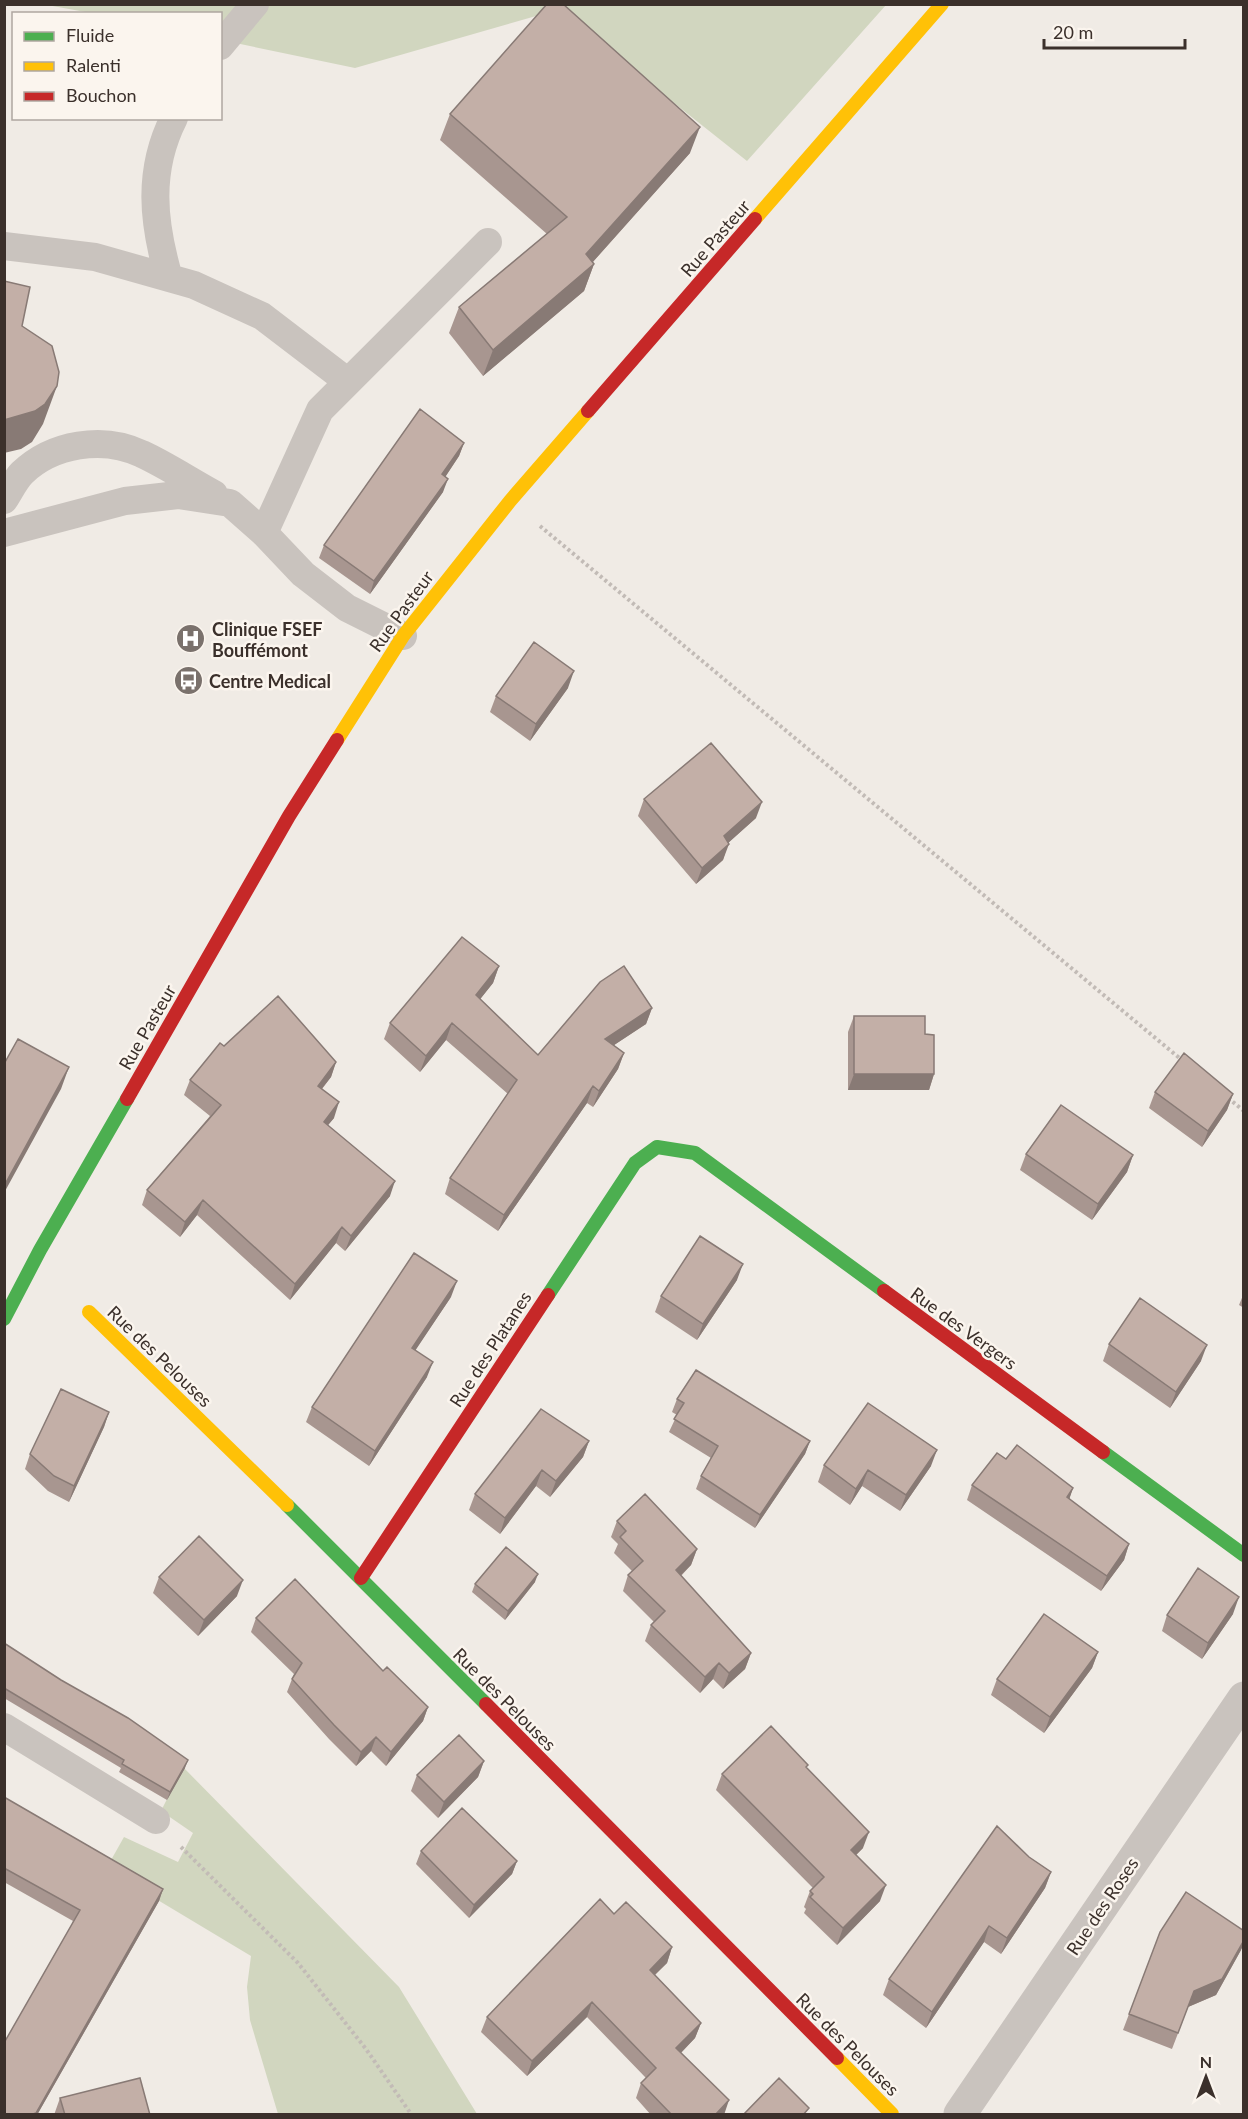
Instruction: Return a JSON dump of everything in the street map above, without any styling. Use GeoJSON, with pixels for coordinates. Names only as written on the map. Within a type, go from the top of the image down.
{"type":"FeatureCollection","features":[{"type":"Feature","properties":{"kind":"street","name":"Rue Pasteur"},"geometry":{"type":"LineString","coordinates":[[4,1319],[46,1239],[289,816],[402,636],[510,501],[942,4]]}},
{"type":"Feature","properties":{"kind":"street","name":"Rue des Vergers"},"geometry":{"type":"LineString","coordinates":[[657,1147],[695,1153],[1244,1555]]}},
{"type":"Feature","properties":{"kind":"street","name":"Rue des Platanes"},"geometry":{"type":"LineString","coordinates":[[361,1578],[634,1163],[657,1147]]}},
{"type":"Feature","properties":{"kind":"street","name":"Rue des Pelouses"},"geometry":{"type":"LineString","coordinates":[[89,1312],[361,1578],[892,2115]]}},
{"type":"Feature","properties":{"kind":"street","name":"Rue des Roses"},"geometry":{"type":"LineString","coordinates":[[960,2115],[1244,1698]]}},
{"type":"Feature","properties":{"kind":"lane"},"geometry":{"type":"LineString","coordinates":[[222,44],[255,4]]}},
{"type":"Feature","properties":{"kind":"lane"},"geometry":{"type":"LineString","coordinates":[[169,278],[160,247],[153,196],[156,168],[164,138],[173,120]]}},
{"type":"Feature","properties":{"kind":"lane"},"geometry":{"type":"LineString","coordinates":[[264,533],[311,425],[320,410],[488,242]]}},
{"type":"Feature","properties":{"kind":"lane"},"geometry":{"type":"LineString","coordinates":[[4,246],[95,256],[194,285],[262,316],[347,381]]}},
{"type":"Feature","properties":{"kind":"lane"},"geometry":{"type":"LineString","coordinates":[[4,500],[20,475],[39,459],[80,444],[113,446],[140,453],[230,503],[264,533],[303,574],[347,608],[402,636]]}},
{"type":"Feature","properties":{"kind":"lane"},"geometry":{"type":"LineString","coordinates":[[4,533],[125,501],[178,495],[230,503]]}},
{"type":"Feature","properties":{"kind":"lane"},"geometry":{"type":"LineString","coordinates":[[4,1727],[156,1820]]}},
{"type":"Feature","properties":{"kind":"path"},"geometry":{"type":"LineString","coordinates":[[510,501],[1188,1065]]}},
{"type":"Feature","properties":{"kind":"path"},"geometry":{"type":"LineString","coordinates":[[1225,1096],[1244,1111]]}},
{"type":"Feature","properties":{"kind":"path"},"geometry":{"type":"LineString","coordinates":[[156,1820],[211,1878],[298,1962],[366,2049],[411,2115]]}},
{"type":"Feature","properties":{"kind":"green space"},"geometry":{"type":"Polygon","coordinates":[[[47,5],[886,5],[747,161],[557,10],[355,68],[222,40],[222,12],[86,12],[47,5]]]}},
{"type":"Feature","properties":{"kind":"green space"},"geometry":{"type":"Polygon","coordinates":[[[183,1767],[399,1987],[477,2114],[278,2114],[250,2020],[247,1987],[251,1956],[106,1869],[124,1837],[178,1862],[193,1833],[161,1811],[183,1767]]]}},
{"type":"Feature","properties":{"kind":"building"},"geometry":{"type":"Polygon","coordinates":[[[547,4],[563,4],[700,127],[586,254],[594,264],[493,350],[459,307],[567,217],[450,114],[547,4]]]}},
{"type":"Feature","properties":{"kind":"building"},"geometry":{"type":"Polygon","coordinates":[[[4,281],[30,287],[22,326],[52,346],[59,372],[57,386],[45,404],[35,411],[4,420],[4,281]]]}},
{"type":"Feature","properties":{"kind":"building"},"geometry":{"type":"Polygon","coordinates":[[[420,409],[464,443],[442,474],[448,479],[374,581],[324,545],[420,409]]]}},
{"type":"Feature","properties":{"kind":"building"},"geometry":{"type":"Polygon","coordinates":[[[534,642],[574,671],[536,724],[496,696],[534,642]]]}},
{"type":"Feature","properties":{"kind":"building"},"geometry":{"type":"Polygon","coordinates":[[[711,743],[762,802],[724,836],[729,844],[702,868],[644,799],[711,743]]]}},
{"type":"Feature","properties":{"kind":"building"},"geometry":{"type":"Polygon","coordinates":[[[462,937],[499,966],[476,995],[538,1055],[600,982],[624,966],[652,1008],[605,1039],[624,1053],[599,1091],[593,1086],[504,1215],[450,1178],[517,1080],[452,1023],[426,1056],[390,1023],[462,937]]]}},
{"type":"Feature","properties":{"kind":"building"},"geometry":{"type":"Polygon","coordinates":[[[278,996],[336,1062],[318,1086],[339,1102],[324,1122],[395,1181],[351,1236],[342,1227],[295,1284],[203,1200],[185,1222],[147,1190],[221,1105],[190,1080],[220,1043],[224,1046],[278,996]]]}},
{"type":"Feature","properties":{"kind":"building"},"geometry":{"type":"Polygon","coordinates":[[[854,1016],[925,1016],[925,1034],[934,1035],[934,1074],[854,1074],[854,1016]]]}},
{"type":"Feature","properties":{"kind":"building"},"geometry":{"type":"Polygon","coordinates":[[[18,1039],[69,1067],[4,1186],[4,1064],[18,1039]]]}},
{"type":"Feature","properties":{"kind":"building"},"geometry":{"type":"Polygon","coordinates":[[[1184,1053],[1233,1094],[1208,1131],[1155,1092],[1184,1053]]]}},
{"type":"Feature","properties":{"kind":"building"},"geometry":{"type":"Polygon","coordinates":[[[1061,1105],[1133,1155],[1098,1204],[1026,1154],[1061,1105]]]}},
{"type":"Feature","properties":{"kind":"building"},"geometry":{"type":"Polygon","coordinates":[[[700,1236],[743,1264],[703,1324],[661,1296],[700,1236]]]}},
{"type":"Feature","properties":{"kind":"building"},"geometry":{"type":"Polygon","coordinates":[[[414,1253],[457,1281],[412,1348],[433,1362],[375,1451],[312,1407],[414,1253]]]}},
{"type":"Feature","properties":{"kind":"building"},"geometry":{"type":"Polygon","coordinates":[[[1140,1298],[1207,1345],[1176,1392],[1109,1344],[1140,1298]]]}},
{"type":"Feature","properties":{"kind":"building"},"geometry":{"type":"Polygon","coordinates":[[[696,1370],[810,1441],[760,1515],[701,1476],[718,1446],[674,1419],[684,1403],[677,1399],[696,1370]]]}},
{"type":"Feature","properties":{"kind":"building"},"geometry":{"type":"Polygon","coordinates":[[[61,1389],[109,1412],[74,1486],[54,1476],[30,1454],[61,1389]]]}},
{"type":"Feature","properties":{"kind":"building"},"geometry":{"type":"Polygon","coordinates":[[[868,1403],[937,1450],[906,1495],[868,1470],[856,1489],[824,1465],[868,1403]]]}},
{"type":"Feature","properties":{"kind":"building"},"geometry":{"type":"Polygon","coordinates":[[[541,1409],[589,1441],[556,1481],[542,1470],[505,1518],[475,1494],[541,1409]]]}},
{"type":"Feature","properties":{"kind":"building"},"geometry":{"type":"Polygon","coordinates":[[[1017,1445],[1073,1488],[1067,1497],[1129,1544],[1107,1576],[972,1485],[997,1453],[1006,1459],[1017,1445]]]}},
{"type":"Feature","properties":{"kind":"building"},"geometry":{"type":"Polygon","coordinates":[[[645,1494],[697,1549],[676,1570],[751,1653],[729,1673],[719,1663],[705,1677],[651,1625],[665,1611],[628,1575],[643,1561],[620,1537],[626,1531],[617,1521],[645,1494]]]}},
{"type":"Feature","properties":{"kind":"building"},"geometry":{"type":"Polygon","coordinates":[[[199,1536],[243,1580],[204,1620],[159,1577],[199,1536]]]}},
{"type":"Feature","properties":{"kind":"building"},"geometry":{"type":"Polygon","coordinates":[[[506,1547],[538,1574],[508,1611],[475,1584],[506,1547]]]}},
{"type":"Feature","properties":{"kind":"building"},"geometry":{"type":"Polygon","coordinates":[[[1198,1568],[1239,1597],[1208,1643],[1167,1615],[1198,1568]]]}},
{"type":"Feature","properties":{"kind":"building"},"geometry":{"type":"Polygon","coordinates":[[[295,1579],[383,1671],[387,1667],[428,1707],[391,1752],[376,1737],[361,1752],[292,1679],[302,1663],[256,1618],[295,1579]]]}},
{"type":"Feature","properties":{"kind":"building"},"geometry":{"type":"Polygon","coordinates":[[[1044,1614],[1098,1652],[1050,1717],[997,1679],[1044,1614]]]}},
{"type":"Feature","properties":{"kind":"building"},"geometry":{"type":"Polygon","coordinates":[[[4,1643],[61,1680],[128,1718],[188,1760],[170,1792],[122,1764],[124,1760],[4,1688],[4,1643]]]}},
{"type":"Feature","properties":{"kind":"building"},"geometry":{"type":"Polygon","coordinates":[[[771,1726],[808,1765],[806,1767],[869,1832],[851,1850],[886,1885],[843,1928],[810,1897],[813,1894],[810,1891],[824,1877],[722,1774],[771,1726]]]}},
{"type":"Feature","properties":{"kind":"building"},"geometry":{"type":"Polygon","coordinates":[[[459,1735],[484,1761],[444,1802],[417,1775],[459,1735]]]}},
{"type":"Feature","properties":{"kind":"building"},"geometry":{"type":"Polygon","coordinates":[[[4,1797],[163,1889],[36,2113],[30,2115],[4,2115],[4,2043],[80,1910],[4,1868],[4,1797]]]}},
{"type":"Feature","properties":{"kind":"building"},"geometry":{"type":"Polygon","coordinates":[[[462,1808],[517,1861],[474,1905],[421,1851],[462,1808]]]}},
{"type":"Feature","properties":{"kind":"building"},"geometry":{"type":"Polygon","coordinates":[[[997,1826],[1029,1857],[1051,1872],[1007,1938],[989,1926],[932,2012],[889,1979],[997,1826]]]}},
{"type":"Feature","properties":{"kind":"building"},"geometry":{"type":"Polygon","coordinates":[[[1186,1892],[1244,1931],[1244,1940],[1222,1979],[1194,1991],[1178,2033],[1129,2014],[1160,1932],[1186,1892]]]}},
{"type":"Feature","properties":{"kind":"building"},"geometry":{"type":"Polygon","coordinates":[[[600,1899],[614,1914],[626,1902],[672,1947],[650,1970],[701,2023],[676,2048],[729,2100],[715,2115],[672,2115],[641,2083],[656,2068],[592,2002],[532,2061],[487,2017],[600,1899]]]}},
{"type":"Feature","properties":{"kind":"building"},"geometry":{"type":"Polygon","coordinates":[[[140,2078],[150,2115],[65,2115],[60,2098],[140,2078]]]}},
{"type":"Feature","properties":{"kind":"building"},"geometry":{"type":"Polygon","coordinates":[[[779,2078],[809,2108],[803,2115],[743,2115],[779,2078]]]}},
{"type":"Feature","properties":{"kind":"traffic: fast"},"geometry":{"type":"LineString","coordinates":[[4,1319],[40,1250],[127,1099]]}},
{"type":"Feature","properties":{"kind":"traffic: fast"},"geometry":{"type":"LineString","coordinates":[[548,1295],[635,1163],[657,1147],[695,1153],[884,1291]]}},
{"type":"Feature","properties":{"kind":"traffic: fast"},"geometry":{"type":"LineString","coordinates":[[1103,1452],[1244,1555]]}},
{"type":"Feature","properties":{"kind":"traffic: fast"},"geometry":{"type":"LineString","coordinates":[[287,1505],[486,1704]]}},
{"type":"Feature","properties":{"kind":"traffic: slow"},"geometry":{"type":"LineString","coordinates":[[755,219],[942,4]]}},
{"type":"Feature","properties":{"kind":"traffic: slow"},"geometry":{"type":"LineString","coordinates":[[337,740],[403,636],[510,501],[588,411]]}},
{"type":"Feature","properties":{"kind":"traffic: slow"},"geometry":{"type":"LineString","coordinates":[[89,1312],[287,1505]]}},
{"type":"Feature","properties":{"kind":"traffic: slow"},"geometry":{"type":"LineString","coordinates":[[837,2058],[892,2114]]}},
{"type":"Feature","properties":{"kind":"traffic: jam"},"geometry":{"type":"LineString","coordinates":[[588,411],[755,219]]}},
{"type":"Feature","properties":{"kind":"traffic: jam"},"geometry":{"type":"LineString","coordinates":[[127,1099],[289,816],[337,740]]}},
{"type":"Feature","properties":{"kind":"traffic: jam"},"geometry":{"type":"LineString","coordinates":[[884,1291],[1103,1452]]}},
{"type":"Feature","properties":{"kind":"traffic: jam"},"geometry":{"type":"LineString","coordinates":[[361,1578],[548,1295]]}},
{"type":"Feature","properties":{"kind":"traffic: jam"},"geometry":{"type":"LineString","coordinates":[[486,1704],[837,2058]]}},
{"type":"Feature","properties":{"kind":"place","name":"Clinique FSEF Bouffémont"},"geometry":{"type":"Point","coordinates":[191,639]}},
{"type":"Feature","properties":{"kind":"place","name":"Centre Medical"},"geometry":{"type":"Point","coordinates":[188,681]}}]}
